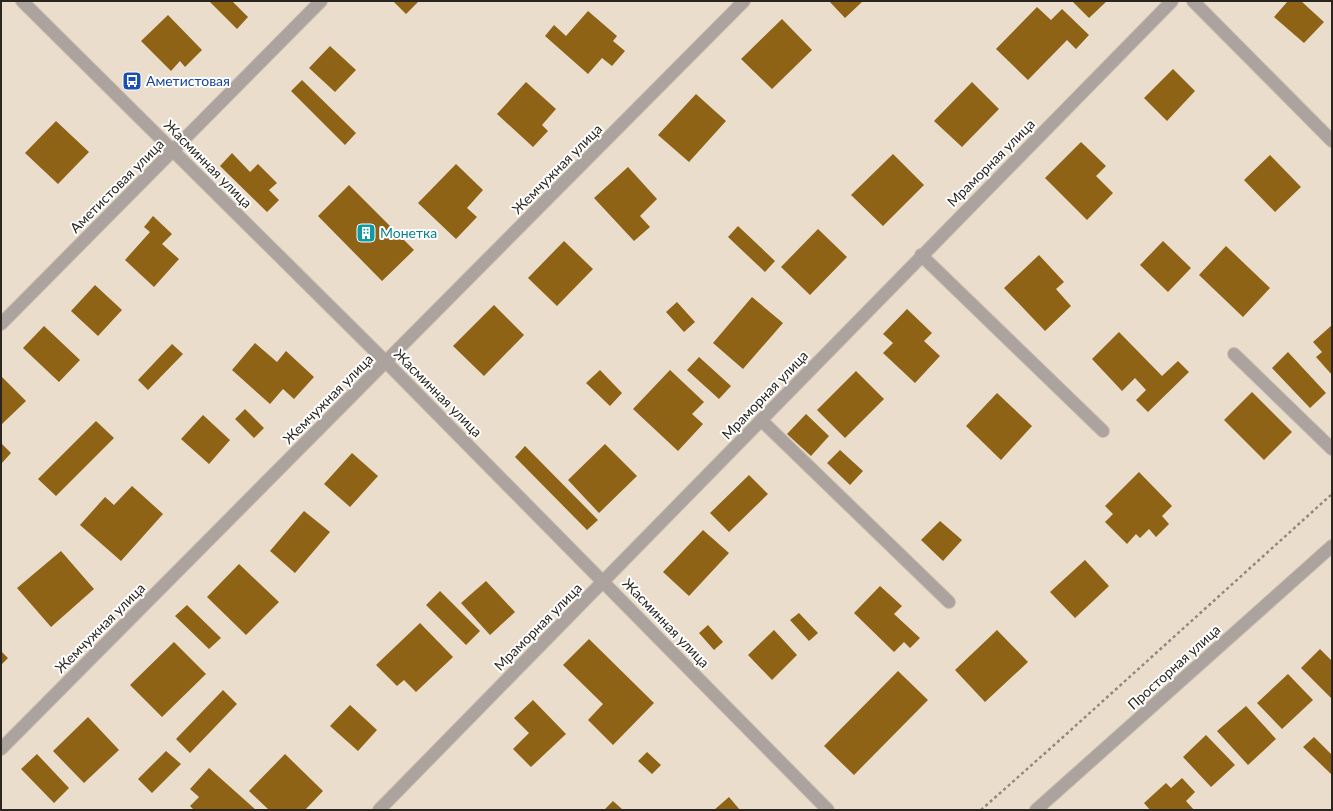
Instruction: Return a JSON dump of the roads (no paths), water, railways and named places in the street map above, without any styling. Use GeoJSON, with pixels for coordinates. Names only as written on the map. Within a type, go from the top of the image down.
{"type":"FeatureCollection","features":[{"type":"Feature","properties":{"kind":"street","name":"Жасминная улица"},"geometry":{"type":"LineString","coordinates":[[22,1],[386,362],[828,810]]}},
{"type":"Feature","properties":{"kind":"street","name":"Аметистовая улица"},"geometry":{"type":"LineString","coordinates":[[1,324],[321,1]]}},
{"type":"Feature","properties":{"kind":"street","name":"Жемчужная улица"},"geometry":{"type":"LineString","coordinates":[[1,749],[744,1]]}},
{"type":"Feature","properties":{"kind":"street","name":"Мраморная улица"},"geometry":{"type":"LineString","coordinates":[[379,810],[604,582],[921,255],[1172,1]]}},
{"type":"Feature","properties":{"kind":"street"},"geometry":{"type":"LineString","coordinates":[[1193,1],[1332,141]]}},
{"type":"Feature","properties":{"kind":"street"},"geometry":{"type":"LineString","coordinates":[[921,255],[1103,431]]}},
{"type":"Feature","properties":{"kind":"street"},"geometry":{"type":"LineString","coordinates":[[1234,354],[1332,449]]}},
{"type":"Feature","properties":{"kind":"street"},"geometry":{"type":"LineString","coordinates":[[761,420],[949,602]]}},
{"type":"Feature","properties":{"kind":"street","name":"Просторная улица"},"geometry":{"type":"LineString","coordinates":[[1036,810],[1332,546]]}},
{"type":"Feature","properties":{"kind":"place","name":"Аметистовая"},"geometry":{"type":"Point","coordinates":[132,81]}},
{"type":"Feature","properties":{"kind":"place","name":"Монетка"},"geometry":{"type":"Point","coordinates":[366,233]}}]}
